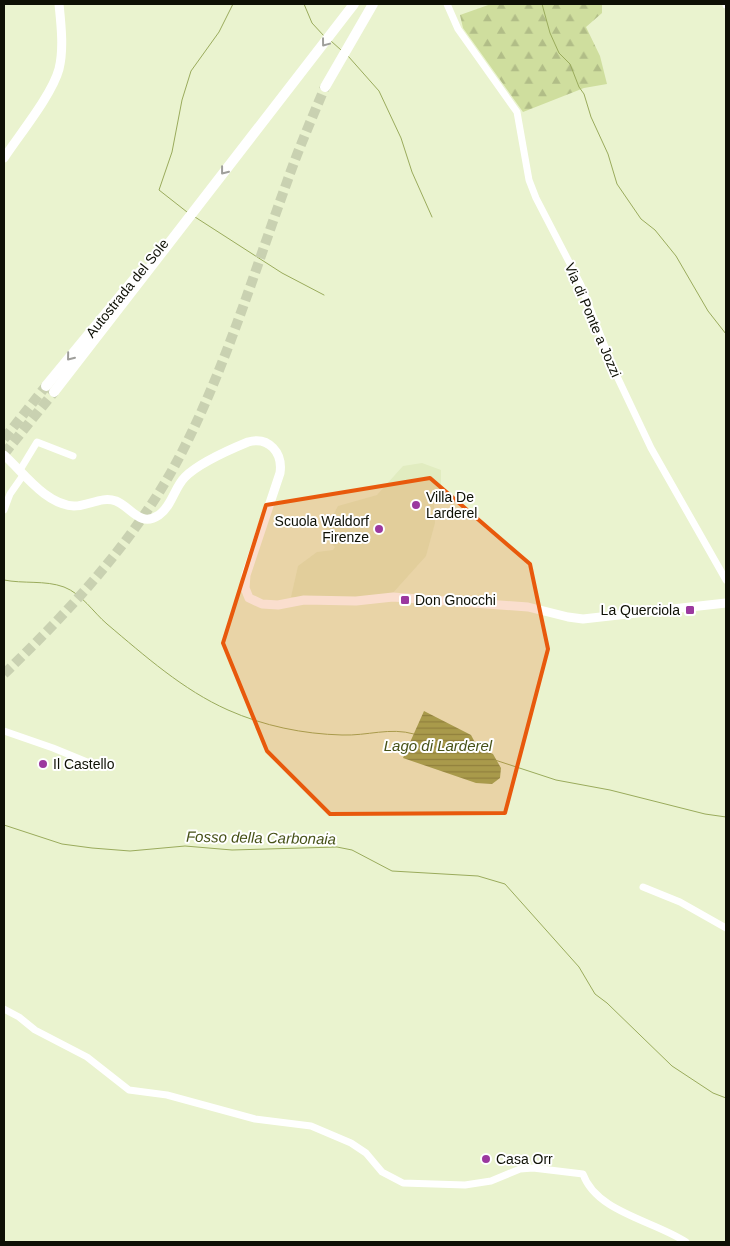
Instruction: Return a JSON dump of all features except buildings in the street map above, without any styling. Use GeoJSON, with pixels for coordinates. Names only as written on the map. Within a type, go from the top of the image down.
{"type":"FeatureCollection","features":[{"type":"Feature","properties":{"kind":"highway","name":"Autostrada del Sole"},"geometry":{"type":"LineString","coordinates":[[50,389],[354,4]]}},
{"type":"Feature","properties":{"kind":"highway"},"geometry":{"type":"LineString","coordinates":[[325,87],[373,4]]}},
{"type":"Feature","properties":{"kind":"main road"},"geometry":{"type":"LineString","coordinates":[[4,158],[53,83],[59,70],[61,33],[59,4]]}},
{"type":"Feature","properties":{"kind":"main road"},"geometry":{"type":"LineString","coordinates":[[4,456],[47,495],[62,503],[76,506],[110,500],[122,505],[134,516],[148,519],[164,511],[181,482],[190,473],[248,442],[258,440],[268,443],[278,455],[280,473],[244,580],[246,595],[262,604],[283,604],[304,600],[356,601],[393,596],[528,607],[584,619],[726,603]]}},
{"type":"Feature","properties":{"kind":"street","name":"Via di Ponte a Jozzi"},"geometry":{"type":"LineString","coordinates":[[447,4],[459,31],[517,112],[529,180],[536,198],[581,284],[614,370],[651,448],[726,580]]}},
{"type":"Feature","properties":{"kind":"street"},"geometry":{"type":"LineString","coordinates":[[4,510],[37,442],[73,456]]}},
{"type":"Feature","properties":{"kind":"street"},"geometry":{"type":"LineString","coordinates":[[4,731],[54,748],[92,764]]}},
{"type":"Feature","properties":{"kind":"street"},"geometry":{"type":"LineString","coordinates":[[643,887],[680,902],[726,928]]}},
{"type":"Feature","properties":{"kind":"street"},"geometry":{"type":"LineString","coordinates":[[4,1009],[19,1017],[35,1030],[86,1057],[129,1090],[167,1095],[255,1119],[311,1126],[351,1143],[366,1153],[382,1172],[404,1183],[465,1185],[491,1181],[520,1169],[533,1168],[583,1174],[586,1186],[601,1199],[686,1242]]}},
{"type":"Feature","properties":{"kind":"highlighted area"},"geometry":{"type":"Polygon","coordinates":[[[430,478],[530,564],[548,649],[505,813],[330,814],[267,751],[223,643],[266,505],[430,478]]]}},
{"type":"Feature","properties":{"kind":"shaded area","name":"Scuola Waldorf Firenze"},"geometry":{"type":"Polygon","coordinates":[[[422,463],[441,470],[441,491],[434,505],[435,523],[426,556],[391,595],[367,598],[291,597],[298,566],[317,552],[333,550],[335,547],[322,536],[338,506],[377,495],[403,466],[422,463]]]}},
{"type":"Feature","properties":{"kind":"green space"},"geometry":{"type":"Polygon","coordinates":[[[491,4],[602,4],[602,13],[586,27],[600,56],[607,84],[584,88],[523,112],[463,28],[460,15],[491,4]]]}},
{"type":"Feature","properties":{"kind":"water","name":"Lago di Larderel"},"geometry":{"type":"Polygon","coordinates":[[[424,711],[471,735],[478,748],[493,754],[501,768],[500,778],[492,784],[476,783],[403,758],[424,711]]]}},
{"type":"Feature","properties":{"kind":"waterway"},"geometry":{"type":"LineString","coordinates":[[187,212],[159,190],[172,152],[182,100],[191,71],[219,32],[233,4]]}},
{"type":"Feature","properties":{"kind":"waterway"},"geometry":{"type":"LineString","coordinates":[[304,4],[312,23],[324,36]]}},
{"type":"Feature","properties":{"kind":"waterway"},"geometry":{"type":"LineString","coordinates":[[542,4],[550,33],[559,53],[570,64],[579,87],[584,94],[591,117],[608,154],[617,184],[641,219],[655,230],[676,256],[708,311],[726,334]]}},
{"type":"Feature","properties":{"kind":"waterway"},"geometry":{"type":"LineString","coordinates":[[331,41],[341,50]]}},
{"type":"Feature","properties":{"kind":"waterway"},"geometry":{"type":"LineString","coordinates":[[348,56],[379,91],[401,138],[412,172],[432,217]]}},
{"type":"Feature","properties":{"kind":"waterway","name":"Autostrada del Sole"},"geometry":{"type":"LineString","coordinates":[[195,217],[282,273],[324,295]]}},
{"type":"Feature","properties":{"kind":"waterway"},"geometry":{"type":"LineString","coordinates":[[4,580],[57,585],[70,590],[107,624],[165,672],[195,693],[242,716],[270,725],[313,733],[351,735],[396,731],[414,734]]}},
{"type":"Feature","properties":{"kind":"waterway"},"geometry":{"type":"LineString","coordinates":[[495,760],[556,780],[610,790],[705,814],[726,817]]}},
{"type":"Feature","properties":{"kind":"waterway","name":"Fosso della Carbonaia"},"geometry":{"type":"LineString","coordinates":[[4,825],[62,844],[130,851],[185,846],[232,850],[337,847],[352,850],[392,871],[478,876],[505,884],[579,967],[595,994],[607,1003],[672,1066],[713,1093],[726,1098]]}},
{"type":"Feature","properties":{"kind":"tunnel"},"geometry":{"type":"LineString","coordinates":[[4,674],[51,627],[118,551],[157,496],[174,467],[222,363],[291,170],[325,87]]}},
{"type":"Feature","properties":{"kind":"tunnel"},"geometry":{"type":"LineString","coordinates":[[4,439],[46,386]]}},
{"type":"Feature","properties":{"kind":"tunnel"},"geometry":{"type":"LineString","coordinates":[[4,454],[54,392]]}},
{"type":"Feature","properties":{"kind":"place","name":"Villa De Larderel"},"geometry":{"type":"Point","coordinates":[416,505]}},
{"type":"Feature","properties":{"kind":"place","name":"Scuola Waldorf Firenze"},"geometry":{"type":"Point","coordinates":[379,529]}},
{"type":"Feature","properties":{"kind":"place","name":"Don Gnocchi"},"geometry":{"type":"Point","coordinates":[405,600]}},
{"type":"Feature","properties":{"kind":"place","name":"La Querciola"},"geometry":{"type":"Point","coordinates":[690,610]}},
{"type":"Feature","properties":{"kind":"place","name":"Il Castello"},"geometry":{"type":"Point","coordinates":[43,764]}},
{"type":"Feature","properties":{"kind":"place","name":"Casa Orr"},"geometry":{"type":"Point","coordinates":[486,1159]}}]}
